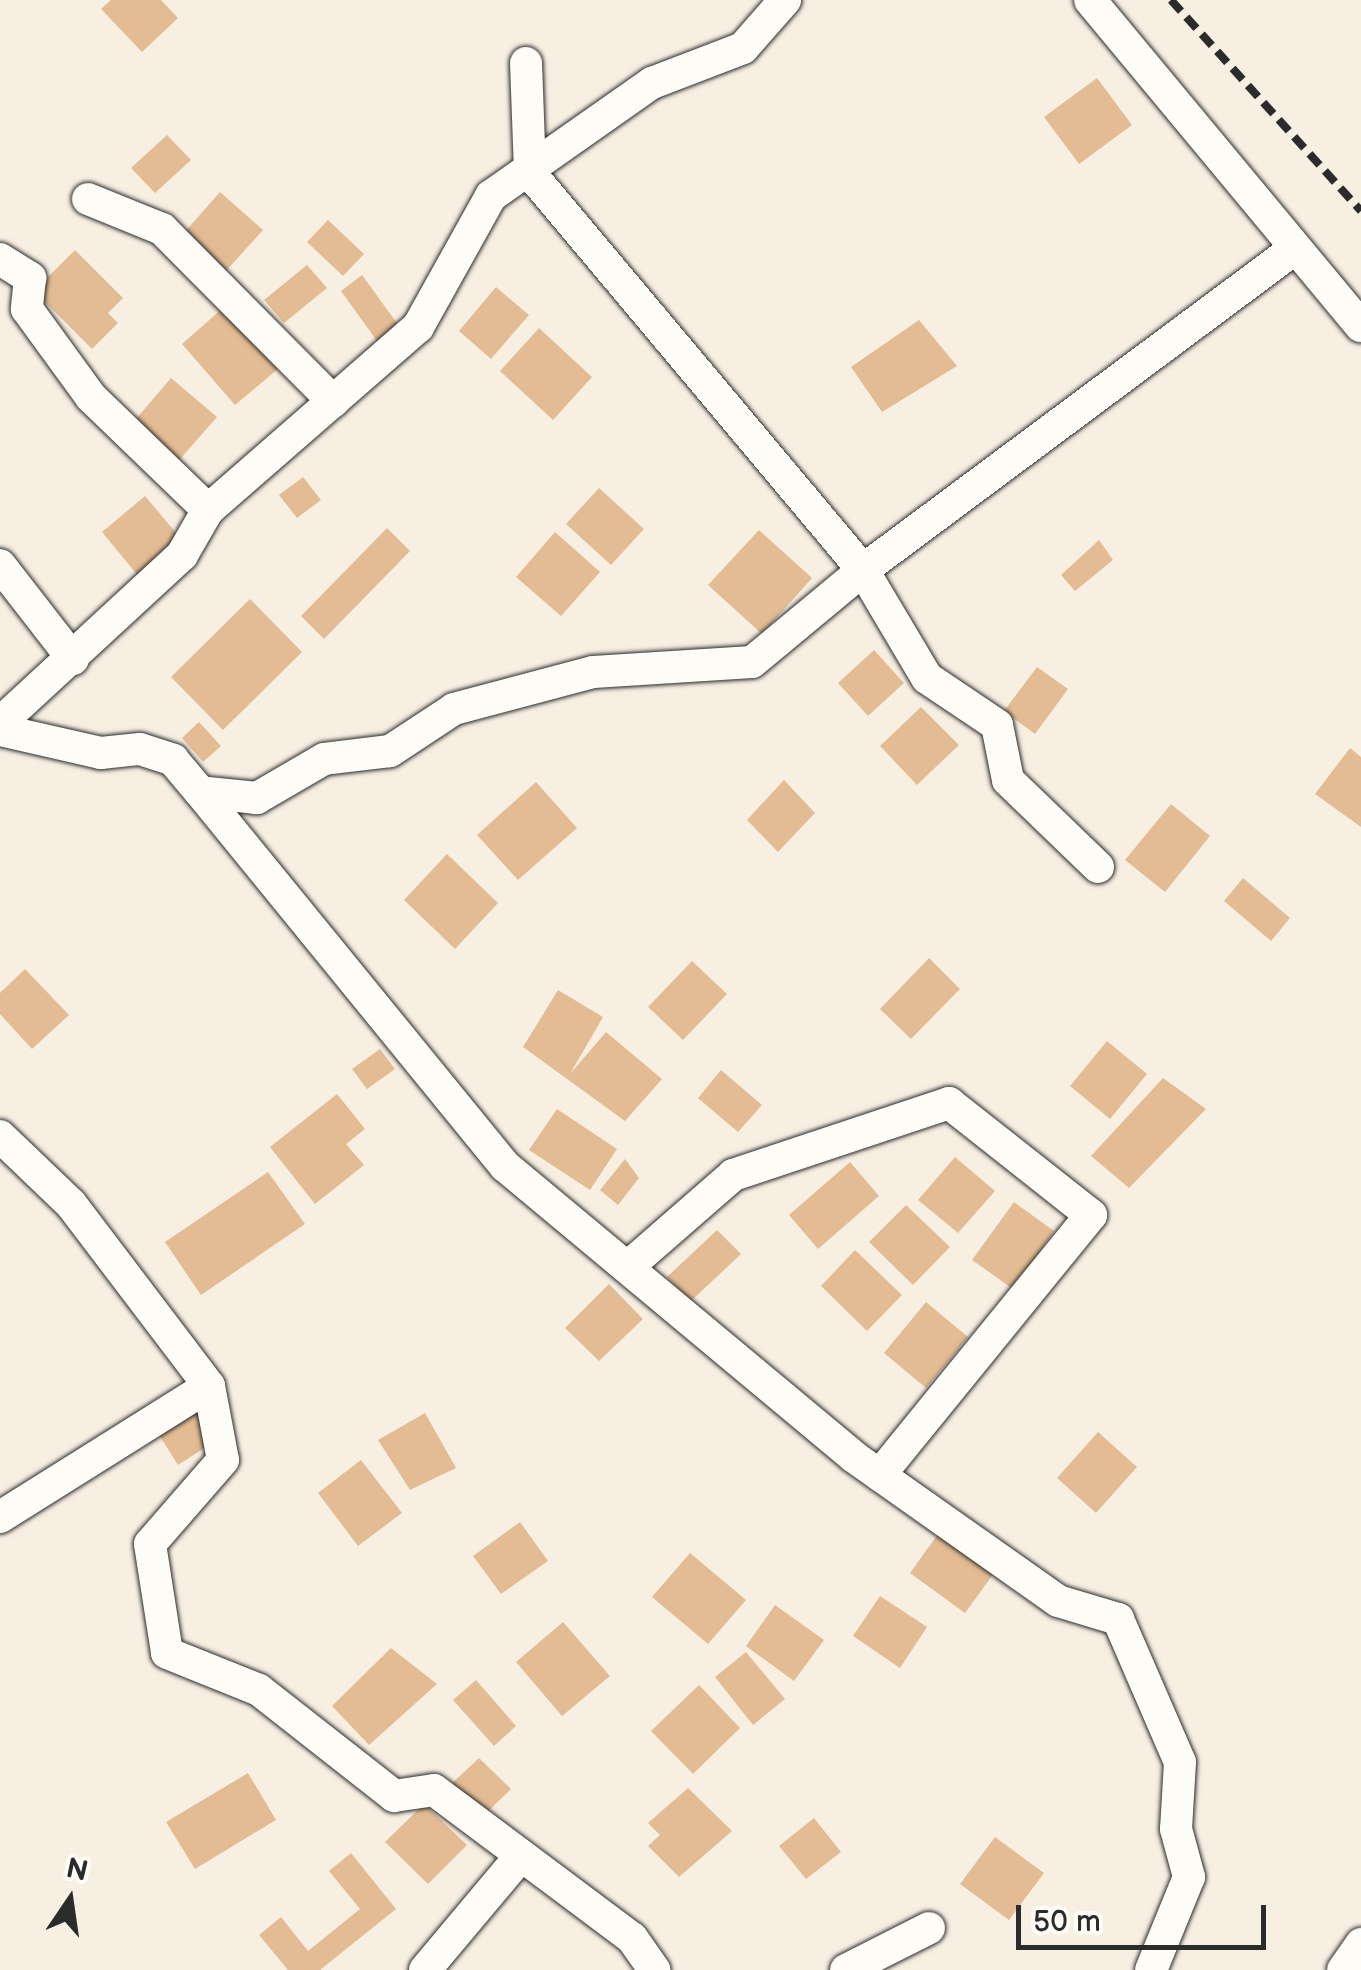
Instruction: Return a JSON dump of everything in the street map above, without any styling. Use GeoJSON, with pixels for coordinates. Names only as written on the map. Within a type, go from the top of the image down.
{"type":"FeatureCollection","features":[{"type":"Feature","properties":{"kind":"street"},"geometry":{"type":"LineString","coordinates":[[0,727],[182,555],[208,510],[418,326],[491,196],[652,83],[743,48],[785,0]]}},
{"type":"Feature","properties":{"kind":"street"},"geometry":{"type":"LineString","coordinates":[[1090,0],[1293,250],[1361,326]]}},
{"type":"Feature","properties":{"kind":"street"},"geometry":{"type":"LineString","coordinates":[[526,63],[530,172],[864,570],[927,678],[996,725],[1008,780],[1098,866]]}},
{"type":"Feature","properties":{"kind":"street"},"geometry":{"type":"LineString","coordinates":[[88,199],[162,229],[333,401]]}},
{"type":"Feature","properties":{"kind":"street"},"geometry":{"type":"LineString","coordinates":[[200,792],[257,798],[324,759],[390,752],[454,709],[593,672],[752,662],[864,570],[1293,250]]}},
{"type":"Feature","properties":{"kind":"street"},"geometry":{"type":"LineString","coordinates":[[0,260],[30,278],[27,309],[91,397],[208,510]]}},
{"type":"Feature","properties":{"kind":"street"},"geometry":{"type":"LineString","coordinates":[[0,565],[73,659]]}},
{"type":"Feature","properties":{"kind":"street"},"geometry":{"type":"LineString","coordinates":[[0,727],[101,754],[140,749],[172,760],[505,1166],[630,1265],[880,1475],[1058,1601],[1118,1619],[1180,1762],[1176,1830],[1189,1877],[1151,1970]]}},
{"type":"Feature","properties":{"kind":"street"},"geometry":{"type":"LineString","coordinates":[[630,1265],[734,1174],[949,1104],[1091,1215],[880,1475]]}},
{"type":"Feature","properties":{"kind":"street"},"geometry":{"type":"LineString","coordinates":[[0,1136],[71,1204],[209,1386],[223,1460],[150,1544],[167,1653],[259,1690],[394,1796],[434,1790],[519,1858],[632,1938],[654,1970]]}},
{"type":"Feature","properties":{"kind":"street"},"geometry":{"type":"LineString","coordinates":[[0,1517],[209,1386]]}},
{"type":"Feature","properties":{"kind":"street"},"geometry":{"type":"LineString","coordinates":[[424,1970],[519,1858]]}},
{"type":"Feature","properties":{"kind":"street"},"geometry":{"type":"LineString","coordinates":[[846,1970],[929,1928]]}},
{"type":"Feature","properties":{"kind":"street"},"geometry":{"type":"LineString","coordinates":[[1343,1970],[1361,1944]]}},
{"type":"Feature","properties":{"kind":"building"},"geometry":{"type":"Polygon","coordinates":[[[111,0],[161,0],[178,18],[142,52],[101,9],[111,0]]]}},
{"type":"Feature","properties":{"kind":"building"},"geometry":{"type":"Polygon","coordinates":[[[1097,78],[1132,125],[1079,164],[1044,117],[1097,78]]]}},
{"type":"Feature","properties":{"kind":"building"},"geometry":{"type":"Polygon","coordinates":[[[167,135],[191,160],[155,193],[131,168],[167,135]]]}},
{"type":"Feature","properties":{"kind":"building"},"geometry":{"type":"Polygon","coordinates":[[[220,192],[263,230],[225,272],[182,235],[220,192]]]}},
{"type":"Feature","properties":{"kind":"building"},"geometry":{"type":"Polygon","coordinates":[[[328,220],[364,254],[343,276],[307,242],[328,220]]]}},
{"type":"Feature","properties":{"kind":"building"},"geometry":{"type":"Polygon","coordinates":[[[75,250],[123,298],[108,313],[118,323],[92,349],[34,291],[75,250]]]}},
{"type":"Feature","properties":{"kind":"building"},"geometry":{"type":"Polygon","coordinates":[[[307,265],[327,288],[284,323],[264,300],[307,265]]]}},
{"type":"Feature","properties":{"kind":"building"},"geometry":{"type":"Polygon","coordinates":[[[362,275],[399,326],[377,341],[341,291],[362,275]]]}},
{"type":"Feature","properties":{"kind":"building"},"geometry":{"type":"Polygon","coordinates":[[[496,287],[529,315],[491,359],[459,331],[496,287]]]}},
{"type":"Feature","properties":{"kind":"building"},"geometry":{"type":"Polygon","coordinates":[[[224,307],[278,369],[235,405],[182,344],[224,307]]]}},
{"type":"Feature","properties":{"kind":"building"},"geometry":{"type":"Polygon","coordinates":[[[919,320],[957,366],[882,412],[851,367],[919,320]]]}},
{"type":"Feature","properties":{"kind":"building"},"geometry":{"type":"Polygon","coordinates":[[[539,328],[592,377],[553,420],[500,371],[539,328]]]}},
{"type":"Feature","properties":{"kind":"building"},"geometry":{"type":"Polygon","coordinates":[[[171,378],[217,417],[174,466],[129,427],[171,378]]]}},
{"type":"Feature","properties":{"kind":"building"},"geometry":{"type":"Polygon","coordinates":[[[303,477],[321,500],[297,518],[279,495],[303,477]]]}},
{"type":"Feature","properties":{"kind":"building"},"geometry":{"type":"Polygon","coordinates":[[[599,488],[644,529],[611,565],[566,524],[599,488]]]}},
{"type":"Feature","properties":{"kind":"building"},"geometry":{"type":"Polygon","coordinates":[[[145,496],[183,541],[139,577],[102,532],[145,496]]]}},
{"type":"Feature","properties":{"kind":"building"},"geometry":{"type":"Polygon","coordinates":[[[387,528],[410,551],[324,639],[301,616],[387,528]]]}},
{"type":"Feature","properties":{"kind":"building"},"geometry":{"type":"Polygon","coordinates":[[[759,530],[812,578],[762,634],[708,585],[759,530]]]}},
{"type":"Feature","properties":{"kind":"building"},"geometry":{"type":"Polygon","coordinates":[[[555,532],[600,572],[561,616],[516,577],[555,532]]]}},
{"type":"Feature","properties":{"kind":"building"},"geometry":{"type":"Polygon","coordinates":[[[1099,540],[1113,560],[1075,591],[1061,575],[1099,540]]]}},
{"type":"Feature","properties":{"kind":"building"},"geometry":{"type":"Polygon","coordinates":[[[250,599],[302,652],[223,730],[171,677],[250,599]]]}},
{"type":"Feature","properties":{"kind":"building"},"geometry":{"type":"Polygon","coordinates":[[[874,650],[904,683],[868,716],[838,683],[874,650]]]}},
{"type":"Feature","properties":{"kind":"building"},"geometry":{"type":"Polygon","coordinates":[[[1037,667],[1068,689],[1035,734],[1004,711],[1037,667]]]}},
{"type":"Feature","properties":{"kind":"building"},"geometry":{"type":"Polygon","coordinates":[[[921,707],[959,745],[917,785],[880,746],[921,707]]]}},
{"type":"Feature","properties":{"kind":"building"},"geometry":{"type":"Polygon","coordinates":[[[199,722],[221,746],[203,762],[182,738],[199,722]]]}},
{"type":"Feature","properties":{"kind":"building"},"geometry":{"type":"Polygon","coordinates":[[[1350,748],[1361,757],[1361,827],[1315,794],[1350,748]]]}},
{"type":"Feature","properties":{"kind":"building"},"geometry":{"type":"Polygon","coordinates":[[[784,780],[815,813],[778,852],[747,820],[784,780]]]}},
{"type":"Feature","properties":{"kind":"building"},"geometry":{"type":"Polygon","coordinates":[[[536,782],[577,828],[518,880],[477,835],[536,782]]]}},
{"type":"Feature","properties":{"kind":"building"},"geometry":{"type":"Polygon","coordinates":[[[1171,804],[1210,836],[1165,892],[1125,860],[1171,804]]]}},
{"type":"Feature","properties":{"kind":"building"},"geometry":{"type":"Polygon","coordinates":[[[447,854],[498,903],[455,949],[404,900],[447,854]]]}},
{"type":"Feature","properties":{"kind":"building"},"geometry":{"type":"Polygon","coordinates":[[[1243,878],[1290,918],[1271,941],[1224,901],[1243,878]]]}},
{"type":"Feature","properties":{"kind":"building"},"geometry":{"type":"Polygon","coordinates":[[[929,958],[960,989],[911,1039],[880,1009],[929,958]]]}},
{"type":"Feature","properties":{"kind":"building"},"geometry":{"type":"Polygon","coordinates":[[[692,961],[727,994],[683,1040],[648,1007],[692,961]]]}},
{"type":"Feature","properties":{"kind":"building"},"geometry":{"type":"Polygon","coordinates":[[[25,969],[69,1015],[32,1049],[0,1014],[0,993],[25,969]]]}},
{"type":"Feature","properties":{"kind":"building"},"geometry":{"type":"Polygon","coordinates":[[[558,990],[603,1017],[570,1074],[606,1032],[662,1079],[625,1121],[523,1047],[558,990]]]}},
{"type":"Feature","properties":{"kind":"building"},"geometry":{"type":"Polygon","coordinates":[[[1107,1041],[1147,1074],[1110,1119],[1070,1086],[1107,1041]]]}},
{"type":"Feature","properties":{"kind":"building"},"geometry":{"type":"Polygon","coordinates":[[[380,1049],[395,1069],[367,1089],[352,1069],[380,1049]]]}},
{"type":"Feature","properties":{"kind":"building"},"geometry":{"type":"Polygon","coordinates":[[[721,1070],[762,1105],[738,1132],[698,1098],[721,1070]]]}},
{"type":"Feature","properties":{"kind":"building"},"geometry":{"type":"Polygon","coordinates":[[[1163,1078],[1206,1109],[1129,1188],[1091,1156],[1163,1078]]]}},
{"type":"Feature","properties":{"kind":"building"},"geometry":{"type":"Polygon","coordinates":[[[337,1094],[365,1129],[346,1144],[364,1165],[315,1204],[270,1147],[337,1094]]]}},
{"type":"Feature","properties":{"kind":"building"},"geometry":{"type":"Polygon","coordinates":[[[557,1109],[617,1149],[590,1190],[529,1150],[557,1109]]]}},
{"type":"Feature","properties":{"kind":"building"},"geometry":{"type":"Polygon","coordinates":[[[955,1157],[995,1191],[958,1233],[918,1200],[955,1157]]]}},
{"type":"Feature","properties":{"kind":"building"},"geometry":{"type":"Polygon","coordinates":[[[625,1159],[639,1178],[618,1205],[600,1190],[625,1159]]]}},
{"type":"Feature","properties":{"kind":"building"},"geometry":{"type":"Polygon","coordinates":[[[850,1162],[879,1196],[818,1249],[789,1215],[850,1162]]]}},
{"type":"Feature","properties":{"kind":"building"},"geometry":{"type":"Polygon","coordinates":[[[268,1172],[305,1224],[201,1295],[165,1242],[268,1172]]]}},
{"type":"Feature","properties":{"kind":"building"},"geometry":{"type":"Polygon","coordinates":[[[1014,1202],[1054,1231],[1013,1289],[972,1260],[1014,1202]]]}},
{"type":"Feature","properties":{"kind":"building"},"geometry":{"type":"Polygon","coordinates":[[[906,1205],[950,1247],[913,1285],[869,1242],[906,1205]]]}},
{"type":"Feature","properties":{"kind":"building"},"geometry":{"type":"Polygon","coordinates":[[[717,1230],[741,1254],[691,1301],[667,1277],[717,1230]]]}},
{"type":"Feature","properties":{"kind":"building"},"geometry":{"type":"Polygon","coordinates":[[[855,1250],[902,1295],[867,1331],[821,1286],[855,1250]]]}},
{"type":"Feature","properties":{"kind":"building"},"geometry":{"type":"Polygon","coordinates":[[[609,1284],[643,1319],[599,1361],[565,1328],[609,1284]]]}},
{"type":"Feature","properties":{"kind":"building"},"geometry":{"type":"Polygon","coordinates":[[[926,1302],[968,1337],[926,1388],[884,1353],[926,1302]]]}},
{"type":"Feature","properties":{"kind":"building"},"geometry":{"type":"Polygon","coordinates":[[[193,1407],[214,1442],[178,1465],[156,1430],[193,1407]]]}},
{"type":"Feature","properties":{"kind":"building"},"geometry":{"type":"Polygon","coordinates":[[[425,1413],[456,1468],[410,1490],[378,1440],[425,1413]]]}},
{"type":"Feature","properties":{"kind":"building"},"geometry":{"type":"Polygon","coordinates":[[[1098,1432],[1137,1467],[1096,1513],[1057,1478],[1098,1432]]]}},
{"type":"Feature","properties":{"kind":"building"},"geometry":{"type":"Polygon","coordinates":[[[361,1460],[402,1513],[358,1546],[318,1493],[361,1460]]]}},
{"type":"Feature","properties":{"kind":"building"},"geometry":{"type":"Polygon","coordinates":[[[520,1522],[548,1561],[501,1594],[473,1556],[520,1522]]]}},
{"type":"Feature","properties":{"kind":"building"},"geometry":{"type":"Polygon","coordinates":[[[941,1530],[997,1569],[965,1613],[910,1573],[941,1530]]]}},
{"type":"Feature","properties":{"kind":"building"},"geometry":{"type":"Polygon","coordinates":[[[690,1553],[746,1600],[708,1644],[652,1597],[690,1553]]]}},
{"type":"Feature","properties":{"kind":"building"},"geometry":{"type":"Polygon","coordinates":[[[880,1596],[927,1627],[900,1668],[853,1636],[880,1596]]]}},
{"type":"Feature","properties":{"kind":"building"},"geometry":{"type":"Polygon","coordinates":[[[775,1605],[824,1640],[794,1681],[746,1646],[775,1605]]]}},
{"type":"Feature","properties":{"kind":"building"},"geometry":{"type":"Polygon","coordinates":[[[563,1622],[610,1676],[562,1716],[516,1662],[563,1622]]]}},
{"type":"Feature","properties":{"kind":"building"},"geometry":{"type":"Polygon","coordinates":[[[391,1648],[437,1684],[369,1745],[332,1706],[391,1648]]]}},
{"type":"Feature","properties":{"kind":"building"},"geometry":{"type":"Polygon","coordinates":[[[746,1652],[785,1699],[753,1725],[715,1677],[746,1652]]]}},
{"type":"Feature","properties":{"kind":"building"},"geometry":{"type":"Polygon","coordinates":[[[476,1680],[516,1726],[494,1746],[453,1700],[476,1680]]]}},
{"type":"Feature","properties":{"kind":"building"},"geometry":{"type":"Polygon","coordinates":[[[699,1685],[740,1728],[693,1774],[651,1731],[699,1685]]]}},
{"type":"Feature","properties":{"kind":"building"},"geometry":{"type":"Polygon","coordinates":[[[479,1758],[511,1789],[476,1823],[447,1788],[479,1758]]]}},
{"type":"Feature","properties":{"kind":"building"},"geometry":{"type":"Polygon","coordinates":[[[248,1773],[276,1820],[195,1869],[166,1822],[248,1773]]]}},
{"type":"Feature","properties":{"kind":"building"},"geometry":{"type":"Polygon","coordinates":[[[688,1788],[732,1831],[679,1877],[648,1846],[660,1835],[648,1823],[688,1788]]]}},
{"type":"Feature","properties":{"kind":"building"},"geometry":{"type":"Polygon","coordinates":[[[424,1804],[467,1845],[428,1884],[385,1842],[424,1804]]]}},
{"type":"Feature","properties":{"kind":"building"},"geometry":{"type":"Polygon","coordinates":[[[814,1818],[841,1852],[806,1879],[779,1846],[814,1818]]]}},
{"type":"Feature","properties":{"kind":"building"},"geometry":{"type":"Polygon","coordinates":[[[995,1837],[1044,1873],[1009,1920],[960,1884],[995,1837]]]}},
{"type":"Feature","properties":{"kind":"building"},"geometry":{"type":"Polygon","coordinates":[[[351,1853],[396,1909],[320,1970],[288,1970],[259,1935],[281,1917],[308,1951],[360,1909],[329,1871],[351,1853]]]}},
{"type":"Feature","properties":{"kind":"railway"},"geometry":{"type":"LineString","coordinates":[[1171,0],[1361,211]]}}]}
